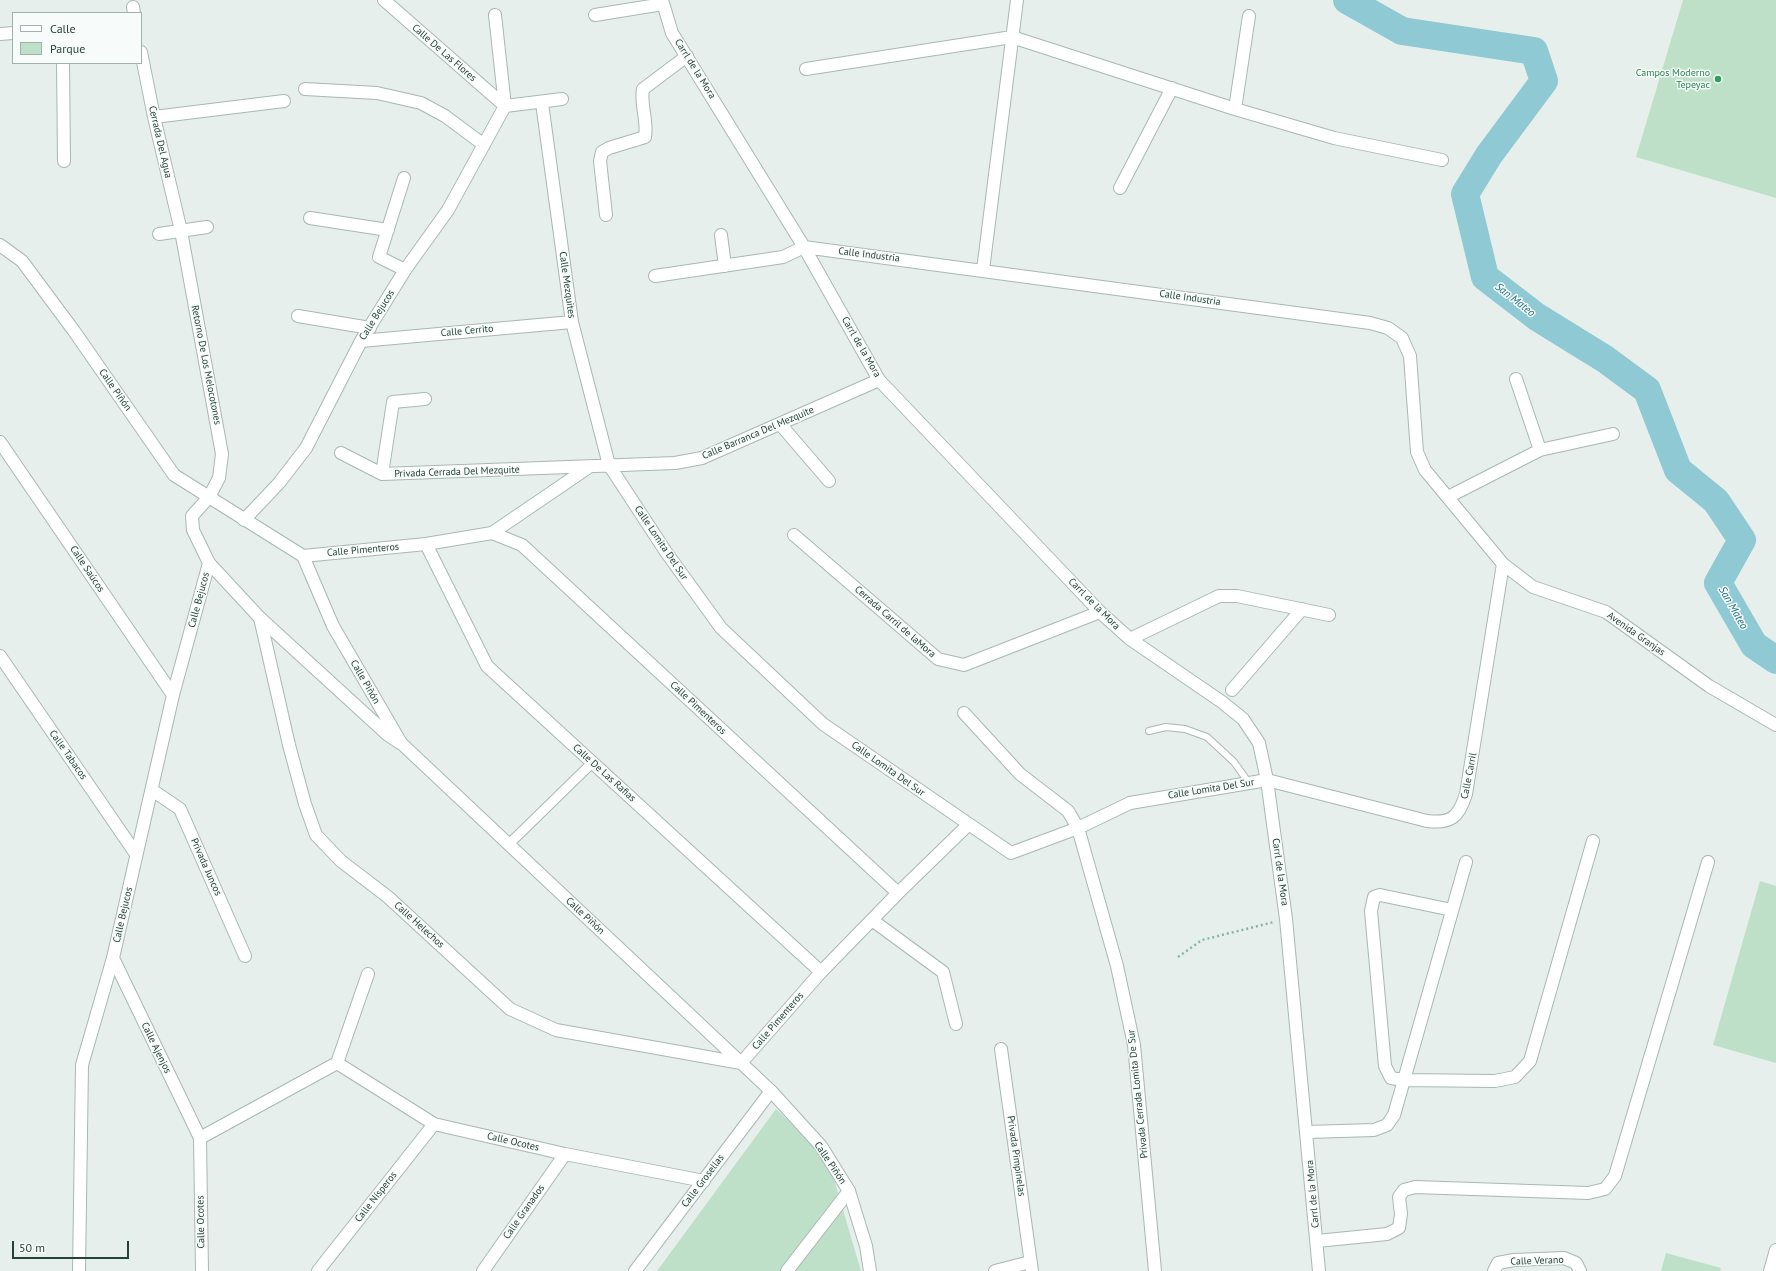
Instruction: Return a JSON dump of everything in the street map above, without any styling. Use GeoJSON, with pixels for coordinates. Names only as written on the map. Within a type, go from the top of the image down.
{"type":"FeatureCollection","features":[{"type":"Feature","properties":{"kind":"street","name":"Calle De Las Flores"},"geometry":{"type":"LineString","coordinates":[[384,0],[505,106]]}},
{"type":"Feature","properties":{"kind":"street"},"geometry":{"type":"LineString","coordinates":[[983,270],[1017,0]]}},
{"type":"Feature","properties":{"kind":"street"},"geometry":{"type":"LineString","coordinates":[[595,15],[663,2]]}},
{"type":"Feature","properties":{"kind":"street","name":"Carrl de la Mora"},"geometry":{"type":"LineString","coordinates":[[663,2],[672,33],[804,247],[879,380],[1100,612],[1130,639],[1222,702],[1242,719],[1258,743],[1267,780],[1286,919],[1319,1271]]}},
{"type":"Feature","properties":{"kind":"street"},"geometry":{"type":"LineString","coordinates":[[495,15],[505,106],[562,99]]}},
{"type":"Feature","properties":{"kind":"street"},"geometry":{"type":"LineString","coordinates":[[1235,109],[1249,16]]}},
{"type":"Feature","properties":{"kind":"street"},"geometry":{"type":"LineString","coordinates":[[0,34],[12,33]]}},
{"type":"Feature","properties":{"kind":"street"},"geometry":{"type":"LineString","coordinates":[[806,69],[1012,37],[1235,109],[1334,138],[1442,160]]}},
{"type":"Feature","properties":{"kind":"street"},"geometry":{"type":"LineString","coordinates":[[606,215],[600,161],[602,152],[609,148],[645,137],[646,130],[642,97],[644,90],[687,56]]}},
{"type":"Feature","properties":{"kind":"street","name":"Cerrada Del Agua"},"geometry":{"type":"LineString","coordinates":[[142,57],[154,117],[181,231]]}},
{"type":"Feature","properties":{"kind":"street"},"geometry":{"type":"LineString","coordinates":[[63,64],[64,162]]}},
{"type":"Feature","properties":{"kind":"street"},"geometry":{"type":"LineString","coordinates":[[1120,188],[1172,88]]}},
{"type":"Feature","properties":{"kind":"street"},"geometry":{"type":"LineString","coordinates":[[304,89],[377,93],[421,103],[445,116],[484,145]]}},
{"type":"Feature","properties":{"kind":"street"},"geometry":{"type":"LineString","coordinates":[[154,117],[284,101]]}},
{"type":"Feature","properties":{"kind":"street","name":"Calle Mezquites"},"geometry":{"type":"LineString","coordinates":[[542,102],[572,322],[609,465]]}},
{"type":"Feature","properties":{"kind":"street","name":"Calle Bejucos"},"geometry":{"type":"LineString","coordinates":[[244,520],[279,484],[306,448],[361,341],[405,270],[448,210],[505,106]]}},
{"type":"Feature","properties":{"kind":"street"},"geometry":{"type":"LineString","coordinates":[[404,178],[379,257],[405,270]]}},
{"type":"Feature","properties":{"kind":"street"},"geometry":{"type":"LineString","coordinates":[[310,218],[388,230]]}},
{"type":"Feature","properties":{"kind":"street"},"geometry":{"type":"LineString","coordinates":[[159,234],[207,227]]}},
{"type":"Feature","properties":{"kind":"street","name":"Retorno De Los Melocotones"},"geometry":{"type":"LineString","coordinates":[[181,231],[222,454],[219,478],[209,496],[192,516],[193,530],[209,563],[260,618],[388,735],[401,743]]}},
{"type":"Feature","properties":{"kind":"street"},"geometry":{"type":"LineString","coordinates":[[721,234],[725,266]]}},
{"type":"Feature","properties":{"kind":"street","name":"Calle Piñón"},"geometry":{"type":"LineString","coordinates":[[0,245],[22,261],[74,331],[174,475],[209,496],[244,520]]}},
{"type":"Feature","properties":{"kind":"street"},"geometry":{"type":"LineString","coordinates":[[655,276],[783,257],[804,247]]}},
{"type":"Feature","properties":{"kind":"street","name":"Calle Industria"},"geometry":{"type":"LineString","coordinates":[[804,247],[1370,323],[1388,328],[1402,338],[1410,356],[1418,452],[1425,470],[1448,498]]}},
{"type":"Feature","properties":{"kind":"street"},"geometry":{"type":"LineString","coordinates":[[298,316],[370,328]]}},
{"type":"Feature","properties":{"kind":"street","name":"Calle Cerrito"},"geometry":{"type":"LineString","coordinates":[[361,341],[572,322]]}},
{"type":"Feature","properties":{"kind":"street"},"geometry":{"type":"LineString","coordinates":[[1516,379],[1540,450]]}},
{"type":"Feature","properties":{"kind":"street","name":"Calle Barranca Del Mezquite"},"geometry":{"type":"LineString","coordinates":[[609,465],[675,463],[702,458],[879,380]]}},
{"type":"Feature","properties":{"kind":"street","name":"Privada Cerrada Del Mezquite"},"geometry":{"type":"LineString","coordinates":[[425,399],[393,402],[382,474],[590,467]]}},
{"type":"Feature","properties":{"kind":"street"},"geometry":{"type":"LineString","coordinates":[[780,424],[829,481]]}},
{"type":"Feature","properties":{"kind":"street"},"geometry":{"type":"LineString","coordinates":[[1448,498],[1540,450],[1613,434]]}},
{"type":"Feature","properties":{"kind":"street","name":"Calle Saúcos"},"geometry":{"type":"LineString","coordinates":[[0,442],[173,695]]}},
{"type":"Feature","properties":{"kind":"street"},"geometry":{"type":"LineString","coordinates":[[341,453],[382,474]]}},
{"type":"Feature","properties":{"kind":"street","name":"Calle Pimenteros"},"geometry":{"type":"LineString","coordinates":[[303,556],[426,544],[492,533],[590,467],[609,465]]}},
{"type":"Feature","properties":{"kind":"street","name":"Calle Lomita Del Sur"},"geometry":{"type":"LineString","coordinates":[[609,465],[666,552],[721,628],[823,724],[968,825],[1011,853],[1078,828],[1130,803],[1267,780]]}},
{"type":"Feature","properties":{"kind":"street","name":"Avenida Granjas"},"geometry":{"type":"LineString","coordinates":[[1448,498],[1503,564],[1533,587],[1606,612],[1709,686],[1776,725]]}},
{"type":"Feature","properties":{"kind":"street"},"geometry":{"type":"LineString","coordinates":[[244,520],[303,556]]}},
{"type":"Feature","properties":{"kind":"street","name":"Calle Pimenteros"},"geometry":{"type":"LineString","coordinates":[[492,533],[522,545],[898,893]]}},
{"type":"Feature","properties":{"kind":"street","name":"Cerrada Carril de laMora"},"geometry":{"type":"LineString","coordinates":[[794,535],[938,659],[964,665],[1100,612]]}},
{"type":"Feature","properties":{"kind":"street","name":"Calle De Las Rafias"},"geometry":{"type":"LineString","coordinates":[[426,544],[487,666],[821,972]]}},
{"type":"Feature","properties":{"kind":"street","name":"Calle Piñón"},"geometry":{"type":"LineString","coordinates":[[303,556],[333,626],[401,743],[771,1091],[821,1146],[849,1191],[866,1246],[870,1271]]}},
{"type":"Feature","properties":{"kind":"street","name":"Calle Bejucos"},"geometry":{"type":"LineString","coordinates":[[79,1271],[82,1065],[113,958],[173,695],[209,563]]}},
{"type":"Feature","properties":{"kind":"street","name":"Calle Carril"},"geometry":{"type":"LineString","coordinates":[[1267,780],[1427,822],[1441,823],[1454,817],[1462,809],[1466,794],[1503,564]]}},
{"type":"Feature","properties":{"kind":"street"},"geometry":{"type":"LineString","coordinates":[[1130,639],[1219,596],[1237,596],[1329,615]]}},
{"type":"Feature","properties":{"kind":"street"},"geometry":{"type":"LineString","coordinates":[[1232,690],[1302,609]]}},
{"type":"Feature","properties":{"kind":"street","name":"Calle Helechos"},"geometry":{"type":"LineString","coordinates":[[260,618],[289,745],[305,804],[316,835],[341,861],[388,897],[510,1009],[556,1030],[741,1064]]}},
{"type":"Feature","properties":{"kind":"street","name":"Calle Tabacos"},"geometry":{"type":"LineString","coordinates":[[0,656],[136,854]]}},
{"type":"Feature","properties":{"kind":"street","name":"Privada Cerrada Lomita De Sur"},"geometry":{"type":"LineString","coordinates":[[964,712],[1020,774],[1068,811],[1078,828],[1117,966],[1134,1045],[1155,1271]]}},
{"type":"Feature","properties":{"kind":"street"},"geometry":{"type":"LineString","coordinates":[[509,844],[592,763]]}},
{"type":"Feature","properties":{"kind":"street","name":"Privada Juncos"},"geometry":{"type":"LineString","coordinates":[[152,790],[180,809],[245,956]]}},
{"type":"Feature","properties":{"kind":"street","name":"Calle Pimenteros"},"geometry":{"type":"LineString","coordinates":[[741,1064],[821,972],[898,893],[968,825]]}},
{"type":"Feature","properties":{"kind":"street"},"geometry":{"type":"LineString","coordinates":[[1452,910],[1380,895],[1374,897],[1372,902],[1371,911],[1386,1066],[1391,1078],[1403,1080],[1495,1081],[1515,1077],[1530,1061],[1593,841]]}},
{"type":"Feature","properties":{"kind":"street"},"geometry":{"type":"LineString","coordinates":[[1307,1132],[1374,1130],[1387,1125],[1394,1115],[1466,862]]}},
{"type":"Feature","properties":{"kind":"street"},"geometry":{"type":"LineString","coordinates":[[1317,1241],[1388,1234],[1399,1228],[1401,1214],[1398,1197],[1404,1190],[1415,1187],[1588,1193],[1605,1189],[1616,1176],[1708,862]]}},
{"type":"Feature","properties":{"kind":"street"},"geometry":{"type":"LineString","coordinates":[[872,920],[943,972],[956,1024]]}},
{"type":"Feature","properties":{"kind":"street","name":"Calle Ajenjos"},"geometry":{"type":"LineString","coordinates":[[113,958],[200,1138]]}},
{"type":"Feature","properties":{"kind":"street"},"geometry":{"type":"LineString","coordinates":[[200,1138],[337,1063],[368,974]]}},
{"type":"Feature","properties":{"kind":"street","name":"Privada Pimpinelas"},"geometry":{"type":"LineString","coordinates":[[1001,1049],[1031,1267]]}},
{"type":"Feature","properties":{"kind":"street","name":"Calle Ocotes"},"geometry":{"type":"LineString","coordinates":[[337,1063],[434,1124],[565,1154],[704,1181]]}},
{"type":"Feature","properties":{"kind":"street","name":"Calle Grosellas"},"geometry":{"type":"LineString","coordinates":[[635,1271],[771,1091]]}},
{"type":"Feature","properties":{"kind":"street","name":"Calle Nísperos"},"geometry":{"type":"LineString","coordinates":[[318,1271],[434,1124]]}},
{"type":"Feature","properties":{"kind":"street","name":"Calle Ocotes"},"geometry":{"type":"LineString","coordinates":[[200,1138],[202,1271]]}},
{"type":"Feature","properties":{"kind":"street","name":"Calle Granados"},"geometry":{"type":"LineString","coordinates":[[483,1271],[565,1154]]}},
{"type":"Feature","properties":{"kind":"street"},"geometry":{"type":"LineString","coordinates":[[787,1271],[849,1191]]}},
{"type":"Feature","properties":{"kind":"street"},"geometry":{"type":"LineString","coordinates":[[1770,1271],[1776,1250]]}},
{"type":"Feature","properties":{"kind":"street","name":"Calle Verano"},"geometry":{"type":"LineString","coordinates":[[1494,1271],[1498,1263],[1514,1260],[1564,1258],[1576,1263],[1580,1271]]}},
{"type":"Feature","properties":{"kind":"street"},"geometry":{"type":"LineString","coordinates":[[995,1271],[1031,1267]]}},
{"type":"Feature","properties":{"kind":"lane"},"geometry":{"type":"LineString","coordinates":[[1149,731],[1166,726],[1185,729],[1207,737],[1234,762],[1249,783]]}},
{"type":"Feature","properties":{"kind":"path"},"geometry":{"type":"LineString","coordinates":[[1178,957],[1202,940],[1286,919]]}},
{"type":"Feature","properties":{"kind":"green space","name":"Campos Moderno Tepeyac"},"geometry":{"type":"Polygon","coordinates":[[[1683,0],[1776,0],[1776,198],[1636,157],[1683,0]]]}},
{"type":"Feature","properties":{"kind":"green space"},"geometry":{"type":"Polygon","coordinates":[[[1760,881],[1776,886],[1776,1063],[1713,1045],[1760,881]]]}},
{"type":"Feature","properties":{"kind":"green space"},"geometry":{"type":"Polygon","coordinates":[[[776,1109],[828,1159],[861,1271],[657,1271],[776,1109]]]}},
{"type":"Feature","properties":{"kind":"green space"},"geometry":{"type":"Polygon","coordinates":[[[1666,1253],[1721,1268],[1720,1271],[1661,1271],[1666,1253]]]}},
{"type":"Feature","properties":{"kind":"waterway","name":"San Mateo"},"geometry":{"type":"LineString","coordinates":[[1347,0],[1402,31],[1534,51],[1544,81],[1489,155],[1465,194],[1485,277],[1537,317],[1605,359],[1647,390],[1678,470],[1716,501],[1742,540],[1718,583],[1754,645],[1776,660]]}},
{"type":"Feature","properties":{"kind":"place","name":"Campos Moderno Tepeyac"},"geometry":{"type":"Point","coordinates":[1718,79]}}]}
